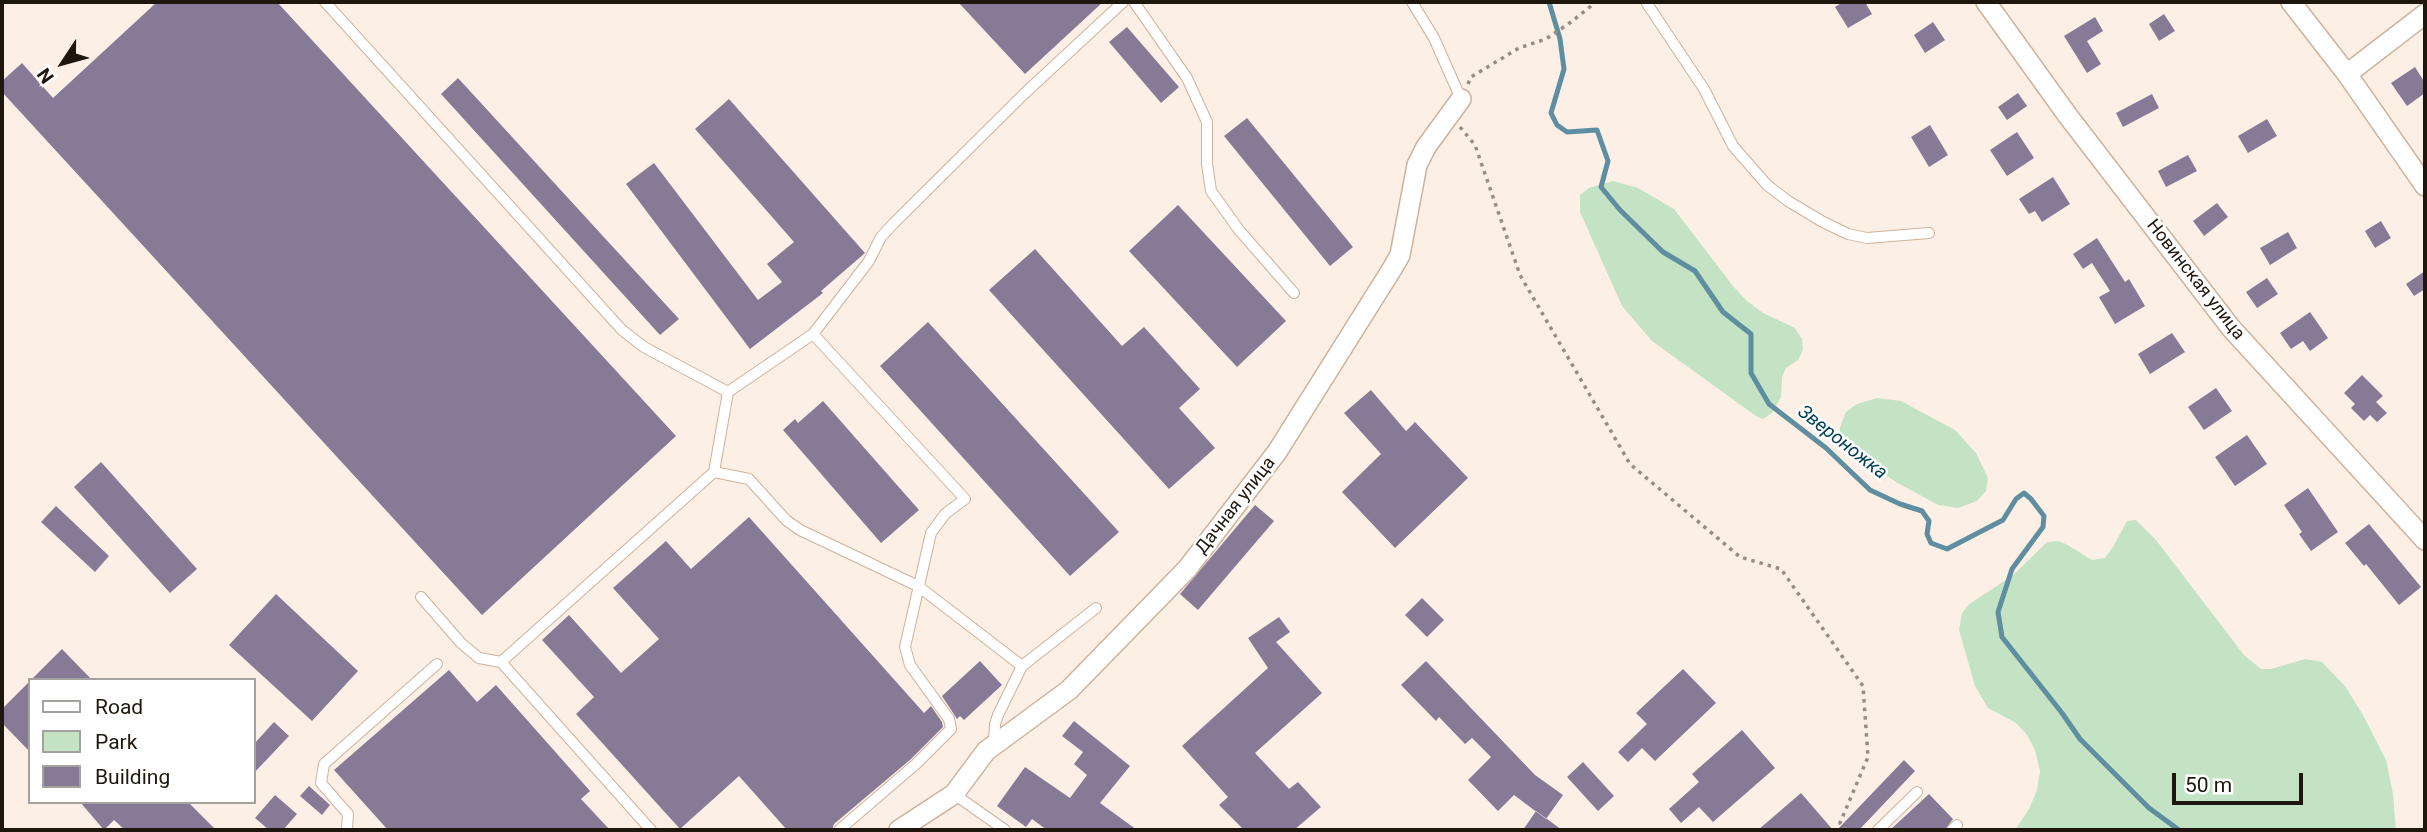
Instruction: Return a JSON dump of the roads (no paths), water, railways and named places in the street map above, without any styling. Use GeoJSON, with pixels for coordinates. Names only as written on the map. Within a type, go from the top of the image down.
{"type":"FeatureCollection","features":[{"type":"Feature","properties":{"kind":"street","name":"Новинская улица"},"geometry":{"type":"LineString","coordinates":[[1986,2],[2068,116],[2231,327],[2425,540]]}},
{"type":"Feature","properties":{"kind":"street"},"geometry":{"type":"LineString","coordinates":[[2291,2],[2347,74],[2425,186]]}},
{"type":"Feature","properties":{"kind":"street"},"geometry":{"type":"LineString","coordinates":[[2347,74],[2425,15]]}},
{"type":"Feature","properties":{"kind":"street","name":"Дачная улица"},"geometry":{"type":"LineString","coordinates":[[899,830],[954,794],[986,751],[1069,690],[1187,569],[1277,452],[1400,255],[1417,165],[1426,147],[1461,99]]}},
{"type":"Feature","properties":{"kind":"lane"},"geometry":{"type":"LineString","coordinates":[[325,2],[622,330],[644,347],[728,392]]}},
{"type":"Feature","properties":{"kind":"lane"},"geometry":{"type":"LineString","coordinates":[[501,662],[714,472],[728,392],[813,334],[869,261],[881,237],[894,223],[1024,94],[1123,2]]}},
{"type":"Feature","properties":{"kind":"lane"},"geometry":{"type":"LineString","coordinates":[[1134,2],[1187,78],[1207,122],[1207,164],[1211,191],[1239,230],[1294,293]]}},
{"type":"Feature","properties":{"kind":"lane"},"geometry":{"type":"LineString","coordinates":[[1412,2],[1434,38],[1461,99]]}},
{"type":"Feature","properties":{"kind":"lane"},"geometry":{"type":"LineString","coordinates":[[1646,2],[1704,89],[1732,146],[1767,185],[1788,201],[1848,234],[1867,238],[1929,233]]}},
{"type":"Feature","properties":{"kind":"lane"},"geometry":{"type":"LineString","coordinates":[[813,334],[965,499],[945,514],[931,533],[905,647],[910,665],[949,719],[951,729],[916,764],[839,830]]}},
{"type":"Feature","properties":{"kind":"lane"},"geometry":{"type":"LineString","coordinates":[[714,472],[749,479],[786,520],[800,530],[918,586],[1021,666]]}},
{"type":"Feature","properties":{"kind":"lane"},"geometry":{"type":"LineString","coordinates":[[421,597],[461,643],[479,658],[501,662],[651,830]]}},
{"type":"Feature","properties":{"kind":"lane"},"geometry":{"type":"LineString","coordinates":[[994,744],[998,715],[1021,666],[1096,608]]}},
{"type":"Feature","properties":{"kind":"lane"},"geometry":{"type":"LineString","coordinates":[[347,830],[348,814],[321,783],[324,764],[437,664]]}},
{"type":"Feature","properties":{"kind":"lane"},"geometry":{"type":"LineString","coordinates":[[1878,830],[1917,792]]}},
{"type":"Feature","properties":{"kind":"lane"},"geometry":{"type":"LineString","coordinates":[[954,794],[1005,830]]}},
{"type":"Feature","properties":{"kind":"waterway","name":"Звероножка"},"geometry":{"type":"LineString","coordinates":[[1549,2],[1560,39],[1564,69],[1551,113],[1557,125],[1567,132],[1597,130],[1608,161],[1601,187],[1620,210],[1663,252],[1695,271],[1723,312],[1751,334],[1751,373],[1769,404],[1826,448],[1870,490],[1922,511],[1929,521],[1927,534],[1931,543],[1947,549],[2003,520],[2016,499],[2024,493],[2044,516],[2043,527],[2012,569],[1998,612],[2002,637],[2080,739],[2149,808],[2179,830]]}}]}
